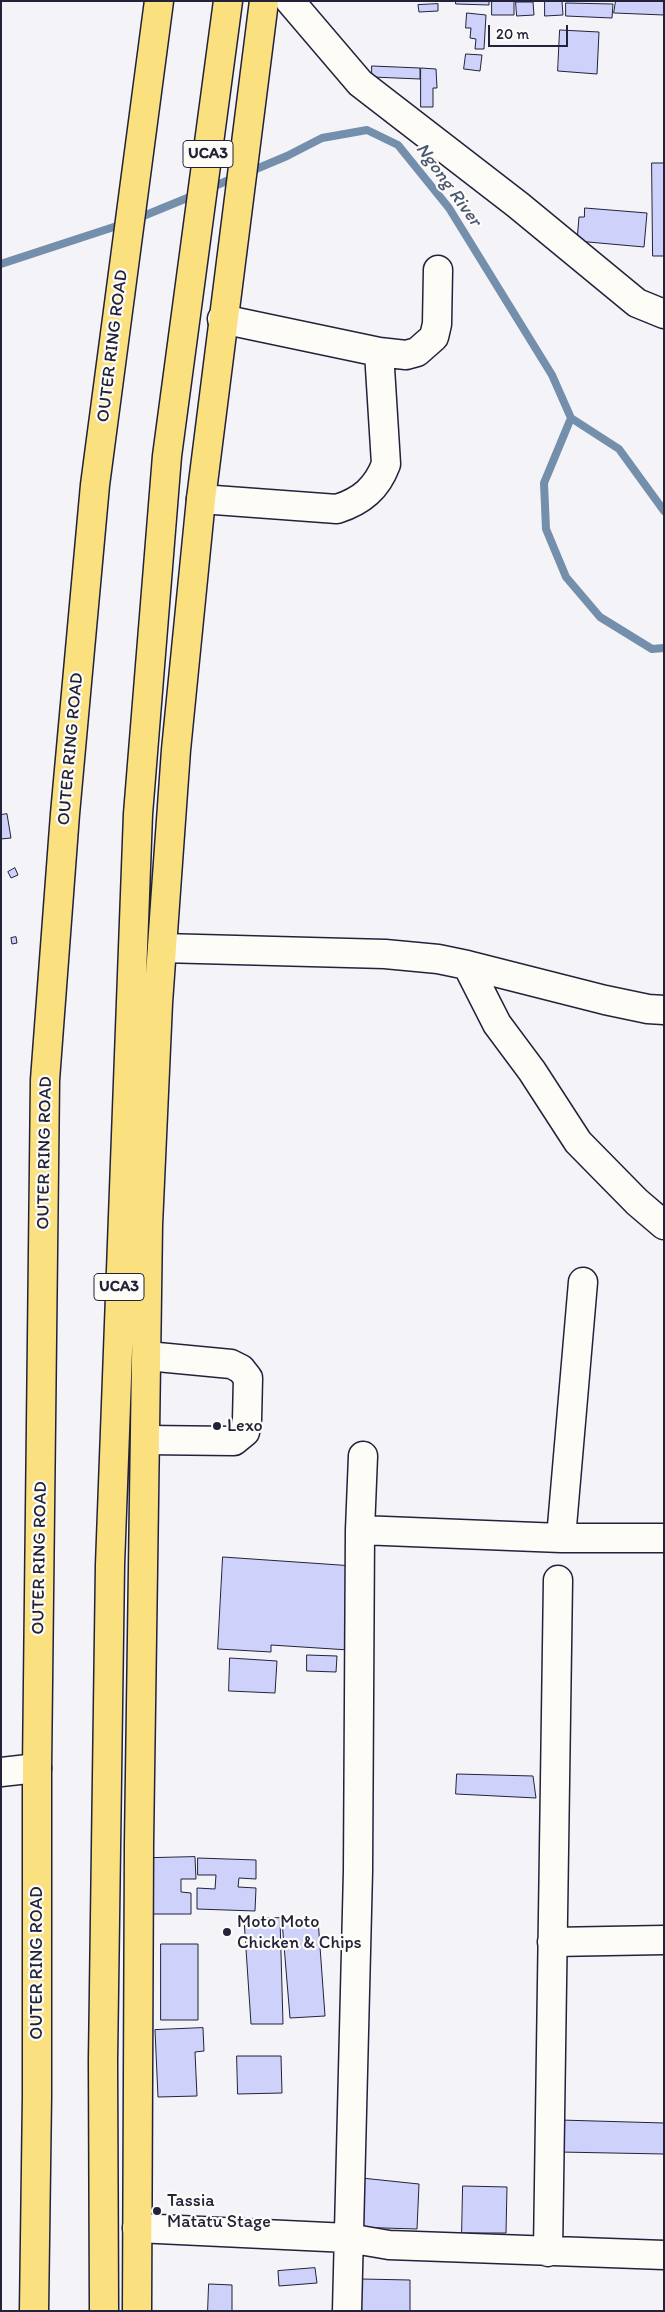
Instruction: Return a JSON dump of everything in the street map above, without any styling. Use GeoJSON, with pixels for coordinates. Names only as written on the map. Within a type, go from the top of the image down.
{"type":"FeatureCollection","features":[{"type":"Feature","properties":{"kind":"main road","name":"OUTER RING ROAD"},"geometry":{"type":"LineString","coordinates":[[34,2311],[37,2096],[37,1768],[45,1080],[65,814],[92,514],[147,80],[159,1]]}},
{"type":"Feature","properties":{"kind":"main road","name":"UCA3"},"geometry":{"type":"LineString","coordinates":[[104,2311],[103,2060],[110,1565],[123,1164],[138,814],[166,456],[228,1]]}},
{"type":"Feature","properties":{"kind":"main road","name":"UCA3"},"geometry":{"type":"LineString","coordinates":[[137,2311],[139,1843],[148,1226],[162,948],[176,750],[199,512],[257,41],[264,1]]}},
{"type":"Feature","properties":{"kind":"main road"},"geometry":{"type":"LineString","coordinates":[[156,570],[199,512]]}},
{"type":"Feature","properties":{"kind":"main road"},"geometry":{"type":"LineString","coordinates":[[123,1164],[148,1226]]}},
{"type":"Feature","properties":{"kind":"street"},"geometry":{"type":"LineString","coordinates":[[290,1],[360,84],[518,205],[637,303],[664,314]]}},
{"type":"Feature","properties":{"kind":"street"},"geometry":{"type":"LineString","coordinates":[[222,319],[379,352],[406,355],[417,352],[434,337],[437,324],[438,270]]}},
{"type":"Feature","properties":{"kind":"street"},"geometry":{"type":"LineString","coordinates":[[199,512],[337,508],[354,504],[371,491],[382,476],[386,464],[379,352]]}},
{"type":"Feature","properties":{"kind":"street"},"geometry":{"type":"LineString","coordinates":[[162,948],[385,954],[438,959],[467,964],[614,1002],[648,1009],[664,1010]]}},
{"type":"Feature","properties":{"kind":"street"},"geometry":{"type":"LineString","coordinates":[[467,964],[497,1024],[532,1071],[578,1142],[637,1202],[664,1225]]}},
{"type":"Feature","properties":{"kind":"street"},"geometry":{"type":"LineString","coordinates":[[561,1538],[583,1282]]}},
{"type":"Feature","properties":{"kind":"street"},"geometry":{"type":"LineString","coordinates":[[146,1440],[234,1440],[244,1432],[247,1420],[248,1378],[241,1369],[232,1364],[147,1356]]}},
{"type":"Feature","properties":{"kind":"street"},"geometry":{"type":"LineString","coordinates":[[347,2311],[358,1871],[360,1530],[363,1456]]}},
{"type":"Feature","properties":{"kind":"street"},"geometry":{"type":"LineString","coordinates":[[360,1530],[561,1538],[664,1538]]}},
{"type":"Feature","properties":{"kind":"street"},"geometry":{"type":"LineString","coordinates":[[548,2252],[558,1580]]}},
{"type":"Feature","properties":{"kind":"street"},"geometry":{"type":"LineString","coordinates":[[1,1772],[37,1768]]}},
{"type":"Feature","properties":{"kind":"street"},"geometry":{"type":"LineString","coordinates":[[552,1942],[664,1940]]}},
{"type":"Feature","properties":{"kind":"street"},"geometry":{"type":"LineString","coordinates":[[137,2228],[348,2238],[389,2245],[664,2255]]}},
{"type":"Feature","properties":{"kind":"building"},"geometry":{"type":"Polygon","coordinates":[[[456,1],[489,1],[489,5],[456,4],[456,1]]]}},
{"type":"Feature","properties":{"kind":"building"},"geometry":{"type":"Polygon","coordinates":[[[492,1],[514,1],[514,15],[492,15],[492,1]]]}},
{"type":"Feature","properties":{"kind":"building"},"geometry":{"type":"Polygon","coordinates":[[[545,1],[562,1],[563,15],[545,16],[545,1]]]}},
{"type":"Feature","properties":{"kind":"building"},"geometry":{"type":"Polygon","coordinates":[[[616,1],[664,1],[664,15],[614,13],[616,1]]]}},
{"type":"Feature","properties":{"kind":"building"},"geometry":{"type":"Polygon","coordinates":[[[516,2],[533,2],[534,15],[517,16],[516,2]]]}},
{"type":"Feature","properties":{"kind":"building"},"geometry":{"type":"Polygon","coordinates":[[[566,3],[613,4],[612,18],[566,16],[566,3]]]}},
{"type":"Feature","properties":{"kind":"building"},"geometry":{"type":"Polygon","coordinates":[[[438,4],[438,11],[419,12],[418,5],[438,4]]]}},
{"type":"Feature","properties":{"kind":"building"},"geometry":{"type":"Polygon","coordinates":[[[467,13],[486,15],[484,49],[475,49],[476,39],[470,38],[471,28],[466,28],[467,13]]]}},
{"type":"Feature","properties":{"kind":"building"},"geometry":{"type":"Polygon","coordinates":[[[560,30],[599,32],[597,74],[558,71],[560,30]]]}},
{"type":"Feature","properties":{"kind":"building"},"geometry":{"type":"Polygon","coordinates":[[[466,54],[482,55],[480,71],[464,69],[466,54]]]}},
{"type":"Feature","properties":{"kind":"building"},"geometry":{"type":"Polygon","coordinates":[[[372,66],[420,68],[420,79],[372,77],[372,66]]]}},
{"type":"Feature","properties":{"kind":"building"},"geometry":{"type":"Polygon","coordinates":[[[421,68],[436,69],[437,88],[433,88],[433,107],[421,107],[421,68]]]}},
{"type":"Feature","properties":{"kind":"building"},"geometry":{"type":"Polygon","coordinates":[[[652,163],[664,163],[664,256],[653,256],[652,163]]]}},
{"type":"Feature","properties":{"kind":"building"},"geometry":{"type":"Polygon","coordinates":[[[585,208],[647,213],[644,247],[577,241],[579,217],[584,217],[585,208]]]}},
{"type":"Feature","properties":{"kind":"building"},"geometry":{"type":"Polygon","coordinates":[[[7,814],[11,838],[1,839],[1,815],[7,814]]]}},
{"type":"Feature","properties":{"kind":"building"},"geometry":{"type":"Polygon","coordinates":[[[15,868],[18,875],[11,878],[8,872],[15,868]]]}},
{"type":"Feature","properties":{"kind":"building"},"geometry":{"type":"Polygon","coordinates":[[[16,937],[17,943],[12,944],[11,938],[16,937]]]}},
{"type":"Feature","properties":{"kind":"building"},"geometry":{"type":"Polygon","coordinates":[[[223,1557],[354,1566],[349,1650],[271,1645],[271,1652],[218,1649],[223,1557]]]}},
{"type":"Feature","properties":{"kind":"building"},"geometry":{"type":"Polygon","coordinates":[[[307,1655],[337,1656],[336,1672],[307,1671],[307,1655]]]}},
{"type":"Feature","properties":{"kind":"building"},"geometry":{"type":"Polygon","coordinates":[[[230,1658],[277,1661],[275,1693],[229,1691],[230,1658]]]}},
{"type":"Feature","properties":{"kind":"building"},"geometry":{"type":"Polygon","coordinates":[[[457,1774],[533,1776],[536,1798],[456,1794],[457,1774]]]}},
{"type":"Feature","properties":{"kind":"building"},"geometry":{"type":"Polygon","coordinates":[[[195,1857],[196,1879],[181,1879],[181,1892],[191,1893],[191,1914],[153,1914],[153,1858],[195,1857]]]}},
{"type":"Feature","properties":{"kind":"building"},"geometry":{"type":"Polygon","coordinates":[[[198,1858],[256,1860],[256,1879],[239,1878],[238,1887],[256,1888],[255,1911],[197,1909],[197,1888],[215,1889],[216,1875],[198,1875],[198,1858]]]}},
{"type":"Feature","properties":{"kind":"building"},"geometry":{"type":"Polygon","coordinates":[[[280,1918],[283,2024],[251,2024],[244,1919],[280,1918]]]}},
{"type":"Feature","properties":{"kind":"building"},"geometry":{"type":"Polygon","coordinates":[[[318,1919],[325,2016],[290,2018],[282,1921],[318,1919]]]}},
{"type":"Feature","properties":{"kind":"building"},"geometry":{"type":"Polygon","coordinates":[[[161,1944],[198,1944],[198,2020],[161,2020],[161,1944]]]}},
{"type":"Feature","properties":{"kind":"building"},"geometry":{"type":"Polygon","coordinates":[[[203,2028],[204,2051],[195,2052],[197,2096],[158,2097],[155,2030],[203,2028]]]}},
{"type":"Feature","properties":{"kind":"building"},"geometry":{"type":"Polygon","coordinates":[[[237,2056],[281,2056],[282,2093],[238,2094],[237,2056]]]}},
{"type":"Feature","properties":{"kind":"building"},"geometry":{"type":"Polygon","coordinates":[[[560,2120],[664,2123],[664,2154],[559,2152],[560,2120]]]}},
{"type":"Feature","properties":{"kind":"building"},"geometry":{"type":"Polygon","coordinates":[[[352,2177],[419,2184],[417,2229],[351,2227],[352,2177]]]}},
{"type":"Feature","properties":{"kind":"building"},"geometry":{"type":"Polygon","coordinates":[[[463,2186],[507,2187],[506,2233],[462,2233],[463,2186]]]}},
{"type":"Feature","properties":{"kind":"building"},"geometry":{"type":"Polygon","coordinates":[[[315,2268],[317,2283],[279,2286],[278,2271],[315,2268]]]}},
{"type":"Feature","properties":{"kind":"building"},"geometry":{"type":"Polygon","coordinates":[[[361,2279],[410,2280],[410,2311],[362,2311],[361,2279]]]}},
{"type":"Feature","properties":{"kind":"building"},"geometry":{"type":"Polygon","coordinates":[[[209,2284],[232,2285],[232,2311],[208,2311],[209,2284]]]}},
{"type":"Feature","properties":{"kind":"waterway","name":"Ngong River"},"geometry":{"type":"LineString","coordinates":[[249,172],[287,156],[322,138],[367,130],[398,145],[449,208],[552,375],[571,418],[619,449],[664,511]]}},
{"type":"Feature","properties":{"kind":"waterway","name":"Ngong River"},"geometry":{"type":"LineString","coordinates":[[210,188],[236,177]]}},
{"type":"Feature","properties":{"kind":"waterway","name":"Ngong River"},"geometry":{"type":"LineString","coordinates":[[136,219],[197,194]]}},
{"type":"Feature","properties":{"kind":"waterway","name":"Ngong River"},"geometry":{"type":"LineString","coordinates":[[1,264],[123,224]]}},
{"type":"Feature","properties":{"kind":"waterway"},"geometry":{"type":"LineString","coordinates":[[571,418],[544,483],[546,529],[566,577],[600,617],[652,649],[664,648]]}},
{"type":"Feature","properties":{"kind":"place","name":"Lexo"},"geometry":{"type":"Point","coordinates":[217,1426]}},
{"type":"Feature","properties":{"kind":"place","name":"Moto Moto Chicken & Chips"},"geometry":{"type":"Point","coordinates":[227,1932]}},
{"type":"Feature","properties":{"kind":"place","name":"Tassia Matatu Stage"},"geometry":{"type":"Point","coordinates":[157,2211]}}]}
